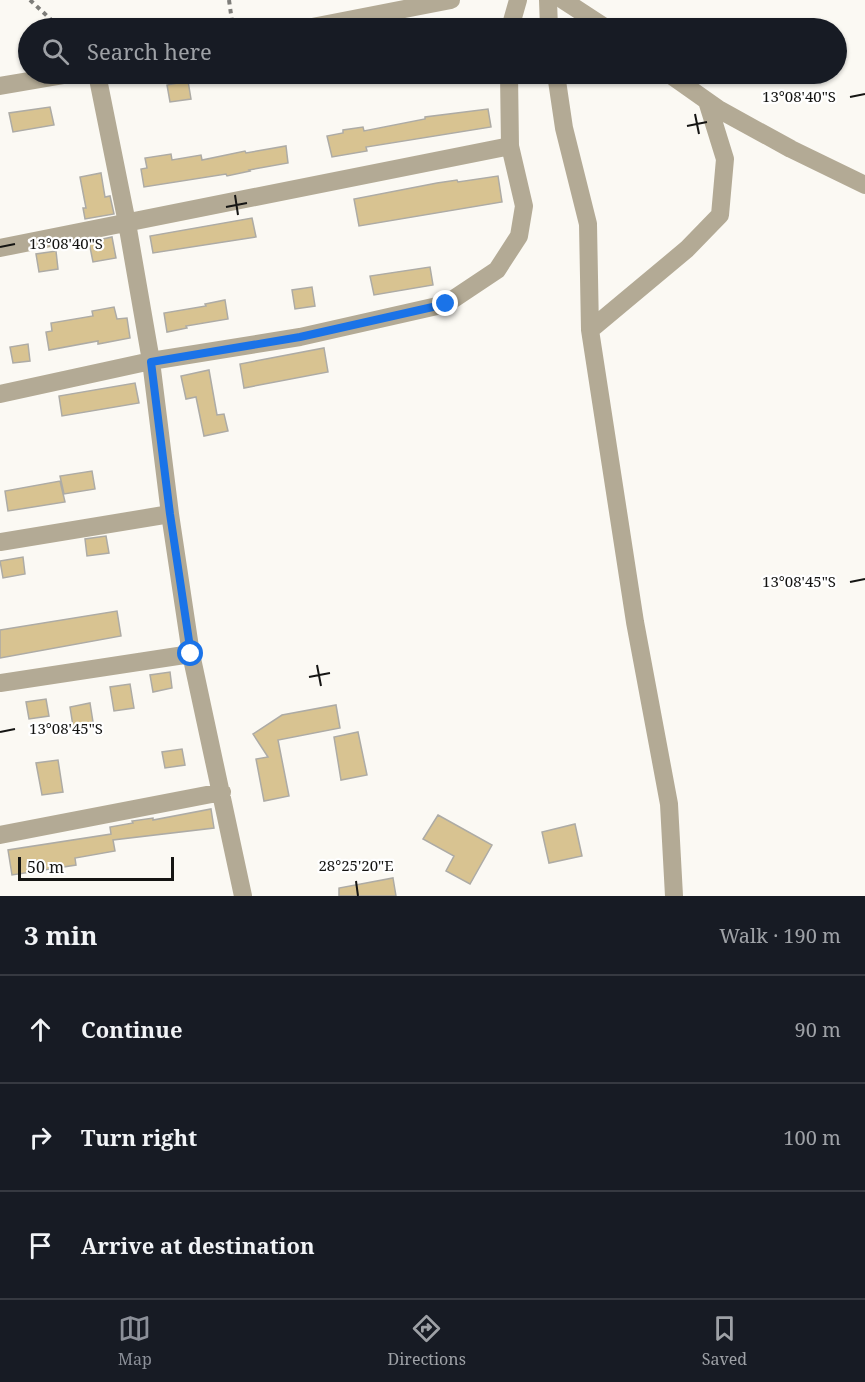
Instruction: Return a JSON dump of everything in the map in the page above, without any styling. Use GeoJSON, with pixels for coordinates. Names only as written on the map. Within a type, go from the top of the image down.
{"type":"FeatureCollection","features":[{"type":"Feature","properties":{"kind":"street"},"geometry":{"type":"LineString","coordinates":[[358,18],[451,0]]}},
{"type":"Feature","properties":{"kind":"street"},"geometry":{"type":"LineString","coordinates":[[513,18],[518,0]]}},
{"type":"Feature","properties":{"kind":"street"},"geometry":{"type":"LineString","coordinates":[[548,0],[549,18]]}},
{"type":"Feature","properties":{"kind":"street"},"geometry":{"type":"LineString","coordinates":[[563,0],[591,18]]}},
{"type":"Feature","properties":{"kind":"street"},"geometry":{"type":"LineString","coordinates":[[0,86],[18,83]]}},
{"type":"Feature","properties":{"kind":"street"},"geometry":{"type":"LineString","coordinates":[[99,84],[127,222],[151,362],[170,514],[191,654],[243,896]]}},
{"type":"Feature","properties":{"kind":"street"},"geometry":{"type":"LineString","coordinates":[[0,394],[151,362],[300,337],[446,304],[497,270],[519,236],[524,206],[510,146],[508,84]]}},
{"type":"Feature","properties":{"kind":"street"},"geometry":{"type":"LineString","coordinates":[[557,84],[564,128],[588,224],[590,330],[635,622],[669,804],[674,896]]}},
{"type":"Feature","properties":{"kind":"street"},"geometry":{"type":"LineString","coordinates":[[683,84],[720,110],[791,149],[865,185]]}},
{"type":"Feature","properties":{"kind":"street"},"geometry":{"type":"LineString","coordinates":[[590,330],[687,249],[720,215],[725,159],[707,101]]}},
{"type":"Feature","properties":{"kind":"street"},"geometry":{"type":"LineString","coordinates":[[0,248],[510,146]]}},
{"type":"Feature","properties":{"kind":"street"},"geometry":{"type":"LineString","coordinates":[[0,542],[170,514]]}},
{"type":"Feature","properties":{"kind":"street"},"geometry":{"type":"LineString","coordinates":[[0,683],[191,654]]}},
{"type":"Feature","properties":{"kind":"street"},"geometry":{"type":"LineString","coordinates":[[0,835],[222,792]]}},
{"type":"Feature","properties":{"kind":"path"},"geometry":{"type":"LineString","coordinates":[[30,0],[49,18]]}},
{"type":"Feature","properties":{"kind":"path"},"geometry":{"type":"LineString","coordinates":[[229,0],[232,18]]}},
{"type":"Feature","properties":{"kind":"building"},"geometry":{"type":"Polygon","coordinates":[[[188,84],[191,99],[170,102],[167,85],[188,84]]]}},
{"type":"Feature","properties":{"kind":"building"},"geometry":{"type":"Polygon","coordinates":[[[50,107],[54,125],[13,132],[9,113],[50,107]]]}},
{"type":"Feature","properties":{"kind":"building"},"geometry":{"type":"Polygon","coordinates":[[[488,109],[491,127],[366,147],[367,151],[332,157],[327,136],[343,133],[343,130],[363,127],[364,131],[425,119],[425,117],[488,109]]]}},
{"type":"Feature","properties":{"kind":"building"},"geometry":{"type":"Polygon","coordinates":[[[286,146],[288,163],[227,176],[226,174],[144,187],[141,169],[147,168],[145,158],[171,154],[172,160],[201,155],[202,160],[245,151],[246,153],[286,146]]]}},
{"type":"Feature","properties":{"kind":"building"},"geometry":{"type":"Polygon","coordinates":[[[101,173],[105,197],[110,196],[114,214],[85,219],[83,208],[86,208],[80,177],[101,173]]]}},
{"type":"Feature","properties":{"kind":"building"},"geometry":{"type":"Polygon","coordinates":[[[498,176],[502,202],[359,226],[354,199],[437,183],[498,176]]]}},
{"type":"Feature","properties":{"kind":"building"},"geometry":{"type":"Polygon","coordinates":[[[252,218],[256,237],[153,253],[150,236],[252,218]]]}},
{"type":"Feature","properties":{"kind":"building"},"geometry":{"type":"Polygon","coordinates":[[[112,237],[116,258],[93,262],[89,242],[112,237]]]}},
{"type":"Feature","properties":{"kind":"building"},"geometry":{"type":"Polygon","coordinates":[[[56,251],[58,269],[39,272],[36,254],[56,251]]]}},
{"type":"Feature","properties":{"kind":"building"},"geometry":{"type":"Polygon","coordinates":[[[430,267],[433,285],[374,295],[370,276],[430,267]]]}},
{"type":"Feature","properties":{"kind":"building"},"geometry":{"type":"Polygon","coordinates":[[[312,287],[315,306],[295,309],[292,290],[312,287]]]}},
{"type":"Feature","properties":{"kind":"building"},"geometry":{"type":"Polygon","coordinates":[[[225,300],[228,319],[186,326],[187,328],[167,332],[164,313],[206,306],[205,304],[225,300]]]}},
{"type":"Feature","properties":{"kind":"building"},"geometry":{"type":"Polygon","coordinates":[[[114,307],[117,319],[127,318],[130,338],[49,350],[46,332],[52,331],[51,323],[93,316],[92,311],[114,307]]]}},
{"type":"Feature","properties":{"kind":"building"},"geometry":{"type":"Polygon","coordinates":[[[28,344],[30,361],[13,363],[10,347],[28,344]]]}},
{"type":"Feature","properties":{"kind":"building"},"geometry":{"type":"Polygon","coordinates":[[[324,348],[328,372],[244,388],[240,364],[324,348]]]}},
{"type":"Feature","properties":{"kind":"building"},"geometry":{"type":"Polygon","coordinates":[[[209,370],[217,415],[224,414],[228,431],[204,436],[196,397],[186,399],[181,376],[209,370]]]}},
{"type":"Feature","properties":{"kind":"building"},"geometry":{"type":"Polygon","coordinates":[[[135,383],[139,403],[62,416],[59,396],[135,383]]]}},
{"type":"Feature","properties":{"kind":"building"},"geometry":{"type":"Polygon","coordinates":[[[92,471],[95,489],[64,494],[60,476],[92,471]]]}},
{"type":"Feature","properties":{"kind":"building"},"geometry":{"type":"Polygon","coordinates":[[[60,481],[65,502],[8,511],[5,491],[60,481]]]}},
{"type":"Feature","properties":{"kind":"building"},"geometry":{"type":"Polygon","coordinates":[[[106,536],[109,553],[87,556],[85,539],[106,536]]]}},
{"type":"Feature","properties":{"kind":"building"},"geometry":{"type":"Polygon","coordinates":[[[23,557],[25,574],[3,578],[0,561],[23,557]]]}},
{"type":"Feature","properties":{"kind":"building"},"geometry":{"type":"Polygon","coordinates":[[[117,611],[121,636],[0,658],[0,630],[117,611]]]}},
{"type":"Feature","properties":{"kind":"building"},"geometry":{"type":"Polygon","coordinates":[[[170,672],[172,688],[153,692],[150,675],[170,672]]]}},
{"type":"Feature","properties":{"kind":"building"},"geometry":{"type":"Polygon","coordinates":[[[130,684],[134,708],[114,711],[110,687],[130,684]]]}},
{"type":"Feature","properties":{"kind":"building"},"geometry":{"type":"Polygon","coordinates":[[[46,699],[49,716],[29,719],[26,702],[46,699]]]}},
{"type":"Feature","properties":{"kind":"building"},"geometry":{"type":"Polygon","coordinates":[[[90,703],[93,722],[73,726],[70,707],[90,703]]]}},
{"type":"Feature","properties":{"kind":"building"},"geometry":{"type":"Polygon","coordinates":[[[336,705],[340,728],[278,740],[289,796],[264,801],[256,759],[268,757],[253,734],[282,715],[336,705]]]}},
{"type":"Feature","properties":{"kind":"building"},"geometry":{"type":"Polygon","coordinates":[[[358,732],[367,775],[341,780],[334,737],[358,732]]]}},
{"type":"Feature","properties":{"kind":"building"},"geometry":{"type":"Polygon","coordinates":[[[182,749],[185,765],[165,768],[162,752],[182,749]]]}},
{"type":"Feature","properties":{"kind":"building"},"geometry":{"type":"Polygon","coordinates":[[[58,760],[63,792],[42,795],[36,763],[58,760]]]}},
{"type":"Feature","properties":{"kind":"building"},"geometry":{"type":"Polygon","coordinates":[[[211,809],[214,828],[113,840],[115,851],[75,858],[76,865],[12,875],[8,850],[111,834],[110,827],[133,823],[132,821],[153,818],[153,820],[211,809]]]}},
{"type":"Feature","properties":{"kind":"building"},"geometry":{"type":"Polygon","coordinates":[[[438,815],[492,845],[470,884],[446,871],[454,856],[423,839],[438,815]]]}},
{"type":"Feature","properties":{"kind":"building"},"geometry":{"type":"Polygon","coordinates":[[[575,824],[582,856],[549,863],[542,832],[575,824]]]}},
{"type":"Feature","properties":{"kind":"building"},"geometry":{"type":"Polygon","coordinates":[[[393,878],[396,896],[339,896],[339,888],[393,878]]]}},
{"type":"Feature","properties":{"kind":"route"},"geometry":{"type":"LineString","coordinates":[[191,654],[170,514],[151,362],[300,337],[446,304]]}}]}
